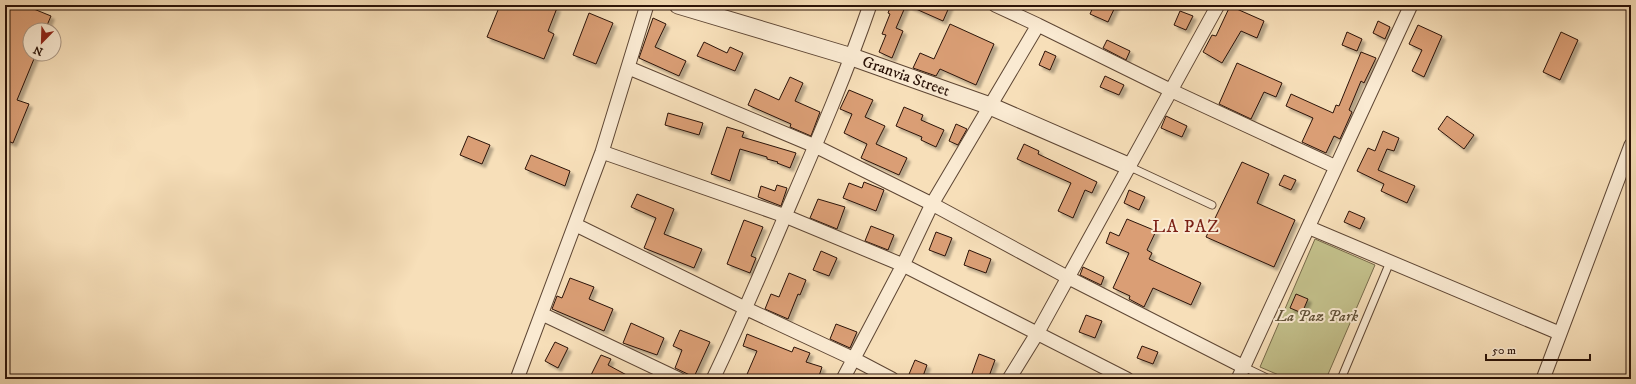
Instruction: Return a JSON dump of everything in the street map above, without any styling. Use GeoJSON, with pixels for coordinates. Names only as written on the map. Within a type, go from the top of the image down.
{"type":"FeatureCollection","features":[{"type":"Feature","properties":{"kind":"street"},"geometry":{"type":"LineString","coordinates":[[517,379],[576,225],[602,152],[629,68],[647,5]]}},
{"type":"Feature","properties":{"kind":"street","name":"Granvia Street"},"geometry":{"type":"LineString","coordinates":[[678,5],[852,57],[990,106],[1128,166]]}},
{"type":"Feature","properties":{"kind":"street"},"geometry":{"type":"LineString","coordinates":[[713,379],[747,309],[852,57],[870,5]]}},
{"type":"Feature","properties":{"kind":"street"},"geometry":{"type":"LineString","coordinates":[[995,5],[1038,24],[1170,90],[1336,167]]}},
{"type":"Feature","properties":{"kind":"street"},"geometry":{"type":"LineString","coordinates":[[1009,379],[1038,332],[1128,166],[1218,5]]}},
{"type":"Feature","properties":{"kind":"street"},"geometry":{"type":"LineString","coordinates":[[629,68],[815,146],[932,204],[1241,373],[1310,228],[1336,167],[1411,5]]}},
{"type":"Feature","properties":{"kind":"street"},"geometry":{"type":"LineString","coordinates":[[843,379],[903,265],[932,204],[1038,24]]}},
{"type":"Feature","properties":{"kind":"street"},"geometry":{"type":"LineString","coordinates":[[1543,379],[1559,333],[1631,145]]}},
{"type":"Feature","properties":{"kind":"street"},"geometry":{"type":"LineString","coordinates":[[602,152],[785,216],[903,265],[1038,332],[1127,379]]}},
{"type":"Feature","properties":{"kind":"street"},"geometry":{"type":"LineString","coordinates":[[576,225],[747,309],[854,359],[892,379]]}},
{"type":"Feature","properties":{"kind":"street"},"geometry":{"type":"LineString","coordinates":[[1310,228],[1559,333]]}},
{"type":"Feature","properties":{"kind":"street"},"geometry":{"type":"LineString","coordinates":[[542,314],[679,379]]}},
{"type":"Feature","properties":{"kind":"lane"},"geometry":{"type":"LineString","coordinates":[[1128,166],[1212,205]]}},
{"type":"Feature","properties":{"kind":"lane"},"geometry":{"type":"LineString","coordinates":[[1341,379],[1390,262]]}},
{"type":"Feature","properties":{"kind":"lane"},"geometry":{"type":"LineString","coordinates":[[1241,373],[1269,379]]}},
{"type":"Feature","properties":{"kind":"green space","name":"La Paz Park"},"geometry":{"type":"Polygon","coordinates":[[[1315,239],[1375,265],[1326,379],[1288,379],[1260,367],[1315,239]]]}},
{"type":"Feature","properties":{"kind":"building"},"geometry":{"type":"Polygon","coordinates":[[[5,5],[24,5],[51,16],[48,22],[22,22],[22,62],[33,62],[17,100],[29,104],[13,143],[5,140],[5,5]]]}},
{"type":"Feature","properties":{"kind":"building"},"geometry":{"type":"Polygon","coordinates":[[[500,5],[549,5],[557,8],[548,31],[554,34],[544,59],[487,37],[500,5]]]}},
{"type":"Feature","properties":{"kind":"building"},"geometry":{"type":"Polygon","coordinates":[[[891,5],[906,5],[896,28],[903,31],[892,58],[879,52],[886,35],[882,34],[890,14],[888,13],[891,5]]]}},
{"type":"Feature","properties":{"kind":"building"},"geometry":{"type":"Polygon","coordinates":[[[907,5],[950,5],[943,21],[907,5]]]}},
{"type":"Feature","properties":{"kind":"building"},"geometry":{"type":"Polygon","coordinates":[[[1094,5],[1116,5],[1108,22],[1090,14],[1094,5]]]}},
{"type":"Feature","properties":{"kind":"building"},"geometry":{"type":"Polygon","coordinates":[[[1230,6],[1264,21],[1257,38],[1241,31],[1222,63],[1203,52],[1212,35],[1216,36],[1230,6]]]}},
{"type":"Feature","properties":{"kind":"building"},"geometry":{"type":"Polygon","coordinates":[[[1180,11],[1193,16],[1186,30],[1174,25],[1180,11]]]}},
{"type":"Feature","properties":{"kind":"building"},"geometry":{"type":"Polygon","coordinates":[[[589,13],[613,23],[596,64],[573,55],[589,13]]]}},
{"type":"Feature","properties":{"kind":"building"},"geometry":{"type":"Polygon","coordinates":[[[653,18],[666,24],[655,47],[686,61],[679,76],[639,58],[653,18]]]}},
{"type":"Feature","properties":{"kind":"building"},"geometry":{"type":"Polygon","coordinates":[[[1378,21],[1390,27],[1385,39],[1373,33],[1378,21]]]}},
{"type":"Feature","properties":{"kind":"building"},"geometry":{"type":"Polygon","coordinates":[[[950,24],[994,44],[976,85],[940,69],[936,76],[913,68],[920,53],[934,59],[950,24]]]}},
{"type":"Feature","properties":{"kind":"building"},"geometry":{"type":"Polygon","coordinates":[[[1418,25],[1442,36],[1424,77],[1412,71],[1422,50],[1409,44],[1418,25]]]}},
{"type":"Feature","properties":{"kind":"building"},"geometry":{"type":"Polygon","coordinates":[[[1347,32],[1362,39],[1357,51],[1342,45],[1347,32]]]}},
{"type":"Feature","properties":{"kind":"building"},"geometry":{"type":"Polygon","coordinates":[[[1561,32],[1578,40],[1560,80],[1543,72],[1561,32]]]}},
{"type":"Feature","properties":{"kind":"building"},"geometry":{"type":"Polygon","coordinates":[[[1107,40],[1130,51],[1126,60],[1103,48],[1107,40]]]}},
{"type":"Feature","properties":{"kind":"building"},"geometry":{"type":"Polygon","coordinates":[[[704,42],[727,53],[730,47],[743,53],[735,71],[697,56],[704,42]]]}},
{"type":"Feature","properties":{"kind":"building"},"geometry":{"type":"Polygon","coordinates":[[[1045,51],[1056,56],[1050,70],[1039,65],[1045,51]]]}},
{"type":"Feature","properties":{"kind":"building"},"geometry":{"type":"Polygon","coordinates":[[[1361,52],[1376,58],[1364,83],[1361,81],[1349,110],[1352,112],[1340,139],[1334,136],[1326,153],[1302,142],[1313,118],[1286,106],[1291,94],[1333,113],[1336,105],[1339,106],[1361,52]]]}},
{"type":"Feature","properties":{"kind":"building"},"geometry":{"type":"Polygon","coordinates":[[[1237,63],[1282,83],[1276,97],[1264,92],[1251,119],[1219,104],[1237,63]]]}},
{"type":"Feature","properties":{"kind":"building"},"geometry":{"type":"Polygon","coordinates":[[[1105,76],[1124,85],[1119,95],[1100,87],[1105,76]]]}},
{"type":"Feature","properties":{"kind":"building"},"geometry":{"type":"Polygon","coordinates":[[[790,77],[803,83],[795,101],[820,112],[811,136],[790,127],[791,124],[748,105],[755,89],[779,100],[790,77]]]}},
{"type":"Feature","properties":{"kind":"building"},"geometry":{"type":"Polygon","coordinates":[[[849,90],[873,100],[865,117],[885,126],[876,144],[907,158],[899,175],[861,158],[867,144],[844,133],[852,114],[840,109],[849,90]]]}},
{"type":"Feature","properties":{"kind":"building"},"geometry":{"type":"Polygon","coordinates":[[[904,107],[923,115],[921,120],[944,130],[936,147],[921,140],[922,137],[896,126],[904,107]]]}},
{"type":"Feature","properties":{"kind":"building"},"geometry":{"type":"Polygon","coordinates":[[[668,113],[703,123],[699,135],[665,125],[668,113]]]}},
{"type":"Feature","properties":{"kind":"building"},"geometry":{"type":"Polygon","coordinates":[[[1166,116],[1187,126],[1182,137],[1161,128],[1166,116]]]}},
{"type":"Feature","properties":{"kind":"building"},"geometry":{"type":"Polygon","coordinates":[[[1447,116],[1474,135],[1464,149],[1438,129],[1447,116]]]}},
{"type":"Feature","properties":{"kind":"building"},"geometry":{"type":"Polygon","coordinates":[[[956,124],[967,129],[958,145],[949,141],[956,124]]]}},
{"type":"Feature","properties":{"kind":"building"},"geometry":{"type":"Polygon","coordinates":[[[727,127],[744,132],[742,137],[796,153],[790,168],[777,163],[778,162],[767,159],[767,157],[740,149],[730,181],[711,174],[727,127]]]}},
{"type":"Feature","properties":{"kind":"building"},"geometry":{"type":"Polygon","coordinates":[[[1383,131],[1399,138],[1394,151],[1387,149],[1378,170],[1415,186],[1407,203],[1381,191],[1384,184],[1357,171],[1368,148],[1375,151],[1383,131]]]}},
{"type":"Feature","properties":{"kind":"building"},"geometry":{"type":"Polygon","coordinates":[[[468,136],[490,145],[482,164],[460,155],[468,136]]]}},
{"type":"Feature","properties":{"kind":"building"},"geometry":{"type":"Polygon","coordinates":[[[1024,144],[1039,151],[1038,154],[1097,182],[1092,193],[1085,190],[1073,218],[1058,211],[1071,183],[1017,159],[1024,144]]]}},
{"type":"Feature","properties":{"kind":"building"},"geometry":{"type":"Polygon","coordinates":[[[531,155],[570,171],[565,186],[525,169],[531,155]]]}},
{"type":"Feature","properties":{"kind":"building"},"geometry":{"type":"Polygon","coordinates":[[[1242,162],[1269,174],[1257,203],[1295,220],[1274,267],[1206,237],[1242,162]]]}},
{"type":"Feature","properties":{"kind":"building"},"geometry":{"type":"Polygon","coordinates":[[[1284,175],[1296,180],[1291,190],[1279,185],[1284,175]]]}},
{"type":"Feature","properties":{"kind":"building"},"geometry":{"type":"Polygon","coordinates":[[[864,182],[884,190],[876,211],[843,198],[849,183],[862,188],[864,182]]]}},
{"type":"Feature","properties":{"kind":"building"},"geometry":{"type":"Polygon","coordinates":[[[777,185],[787,188],[781,206],[758,197],[761,186],[775,191],[777,185]]]}},
{"type":"Feature","properties":{"kind":"building"},"geometry":{"type":"Polygon","coordinates":[[[1129,190],[1145,197],[1139,210],[1124,203],[1129,190]]]}},
{"type":"Feature","properties":{"kind":"building"},"geometry":{"type":"Polygon","coordinates":[[[637,194],[674,209],[664,234],[702,249],[694,268],[644,248],[656,218],[631,207],[637,194]]]}},
{"type":"Feature","properties":{"kind":"building"},"geometry":{"type":"Polygon","coordinates":[[[818,199],[845,207],[837,229],[810,218],[818,199]]]}},
{"type":"Feature","properties":{"kind":"building"},"geometry":{"type":"Polygon","coordinates":[[[1349,211],[1365,218],[1360,229],[1344,222],[1349,211]]]}},
{"type":"Feature","properties":{"kind":"building"},"geometry":{"type":"Polygon","coordinates":[[[1127,219],[1156,231],[1147,250],[1152,253],[1149,259],[1201,283],[1191,305],[1153,288],[1144,307],[1129,299],[1130,296],[1113,288],[1129,253],[1106,243],[1110,232],[1119,236],[1127,219]]]}},
{"type":"Feature","properties":{"kind":"building"},"geometry":{"type":"Polygon","coordinates":[[[744,220],[763,227],[751,256],[756,258],[750,273],[727,264],[744,220]]]}},
{"type":"Feature","properties":{"kind":"building"},"geometry":{"type":"Polygon","coordinates":[[[871,226],[894,235],[888,250],[865,241],[871,226]]]}},
{"type":"Feature","properties":{"kind":"building"},"geometry":{"type":"Polygon","coordinates":[[[936,232],[952,238],[945,256],[929,250],[936,232]]]}},
{"type":"Feature","properties":{"kind":"building"},"geometry":{"type":"Polygon","coordinates":[[[969,250],[991,259],[986,273],[964,265],[969,250]]]}},
{"type":"Feature","properties":{"kind":"building"},"geometry":{"type":"Polygon","coordinates":[[[821,251],[837,258],[829,276],[813,270],[821,251]]]}},
{"type":"Feature","properties":{"kind":"building"},"geometry":{"type":"Polygon","coordinates":[[[1083,267],[1104,277],[1101,285],[1080,275],[1083,267]]]}},
{"type":"Feature","properties":{"kind":"building"},"geometry":{"type":"Polygon","coordinates":[[[789,273],[806,280],[800,295],[798,294],[788,319],[765,309],[771,294],[779,297],[789,273]]]}},
{"type":"Feature","properties":{"kind":"building"},"geometry":{"type":"Polygon","coordinates":[[[570,278],[594,287],[589,299],[613,309],[604,331],[552,309],[557,296],[562,298],[570,278]]]}},
{"type":"Feature","properties":{"kind":"building"},"geometry":{"type":"Polygon","coordinates":[[[1296,294],[1308,299],[1302,313],[1290,308],[1296,294]]]}},
{"type":"Feature","properties":{"kind":"building"},"geometry":{"type":"Polygon","coordinates":[[[1086,315],[1102,321],[1095,338],[1079,332],[1086,315]]]}},
{"type":"Feature","properties":{"kind":"building"},"geometry":{"type":"Polygon","coordinates":[[[631,323],[664,338],[657,355],[623,343],[631,323]]]}},
{"type":"Feature","properties":{"kind":"building"},"geometry":{"type":"Polygon","coordinates":[[[836,324],[857,332],[850,348],[830,339],[836,324]]]}},
{"type":"Feature","properties":{"kind":"building"},"geometry":{"type":"Polygon","coordinates":[[[680,330],[710,342],[694,377],[675,368],[682,350],[673,346],[680,330]]]}},
{"type":"Feature","properties":{"kind":"building"},"geometry":{"type":"Polygon","coordinates":[[[747,334],[792,352],[794,347],[810,353],[806,362],[822,367],[818,379],[745,379],[757,351],[743,346],[747,334]]]}},
{"type":"Feature","properties":{"kind":"building"},"geometry":{"type":"Polygon","coordinates":[[[555,342],[568,348],[558,368],[545,361],[555,342]]]}},
{"type":"Feature","properties":{"kind":"building"},"geometry":{"type":"Polygon","coordinates":[[[1142,346],[1158,352],[1153,364],[1137,358],[1142,346]]]}},
{"type":"Feature","properties":{"kind":"building"},"geometry":{"type":"Polygon","coordinates":[[[979,354],[995,360],[988,379],[970,379],[979,354]]]}},
{"type":"Feature","properties":{"kind":"building"},"geometry":{"type":"Polygon","coordinates":[[[601,355],[611,359],[608,365],[634,379],[589,379],[601,355]]]}},
{"type":"Feature","properties":{"kind":"building"},"geometry":{"type":"Polygon","coordinates":[[[915,360],[927,365],[922,379],[907,379],[915,360]]]}},
{"type":"Feature","properties":{"kind":"district","name":"LA PAZ"},"geometry":{"type":"Point","coordinates":[1186,227]}}]}
